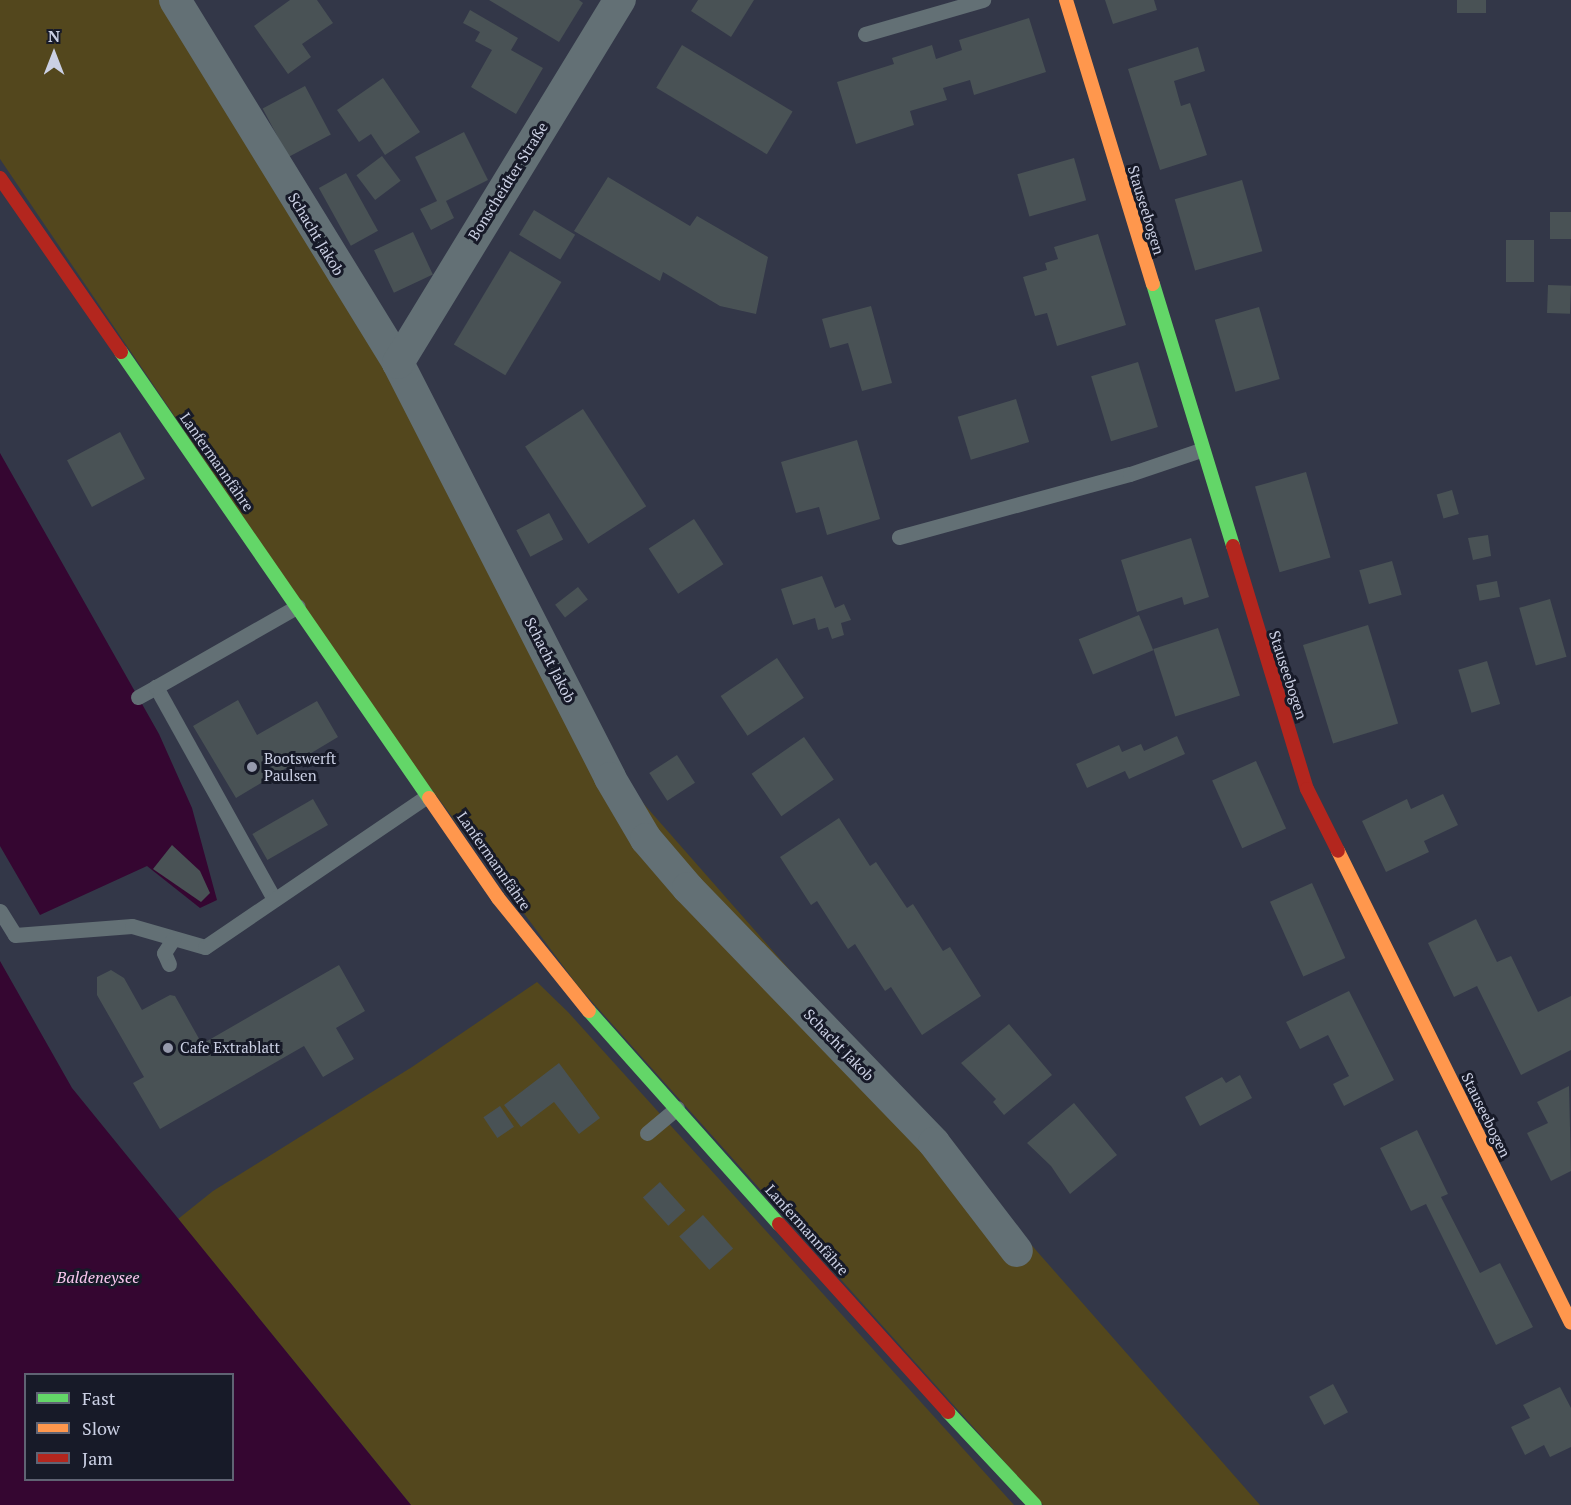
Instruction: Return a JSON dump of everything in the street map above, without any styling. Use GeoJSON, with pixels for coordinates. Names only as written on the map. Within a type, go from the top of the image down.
{"type":"FeatureCollection","features":[{"type":"Feature","properties":{"kind":"street","name":"Schacht Jakob"},"geometry":{"type":"LineString","coordinates":[[175,0],[331,260],[398,363],[610,778],[646,839],[688,888],[934,1143],[1017,1251]]}},
{"type":"Feature","properties":{"kind":"street","name":"Bonscheidter Straße"},"geometry":{"type":"LineString","coordinates":[[398,363],[620,0]]}},
{"type":"Feature","properties":{"kind":"street","name":"Stauseebogen"},"geometry":{"type":"LineString","coordinates":[[1066,0],[1201,450],[1307,789],[1571,1323]]}},
{"type":"Feature","properties":{"kind":"street","name":"Lanfermannfähre"},"geometry":{"type":"LineString","coordinates":[[0,178],[498,898],[563,981],[924,1387],[1035,1505]]}},
{"type":"Feature","properties":{"kind":"lane"},"geometry":{"type":"LineString","coordinates":[[865,34],[983,0]]}},
{"type":"Feature","properties":{"kind":"lane"},"geometry":{"type":"LineString","coordinates":[[899,537],[1130,474],[1201,450]]}},
{"type":"Feature","properties":{"kind":"lane"},"geometry":{"type":"LineString","coordinates":[[138,697],[298,606]]}},
{"type":"Feature","properties":{"kind":"lane"},"geometry":{"type":"LineString","coordinates":[[156,687],[274,899]]}},
{"type":"Feature","properties":{"kind":"lane"},"geometry":{"type":"LineString","coordinates":[[0,910],[15,935],[132,926],[205,947],[427,796]]}},
{"type":"Feature","properties":{"kind":"lane"},"geometry":{"type":"LineString","coordinates":[[169,964],[164,953],[173,939]]}},
{"type":"Feature","properties":{"kind":"lane"},"geometry":{"type":"LineString","coordinates":[[647,1133],[677,1108]]}},
{"type":"Feature","properties":{"kind":"shaded area"},"geometry":{"type":"Polygon","coordinates":[[[0,0],[176,0],[628,786],[1260,1505],[1043,1505],[578,986],[389,732],[0,159],[0,0]]]}},
{"type":"Feature","properties":{"kind":"shaded area"},"geometry":{"type":"Polygon","coordinates":[[[537,982],[568,1012],[1014,1505],[411,1505],[178,1219],[213,1191],[412,1067],[537,982]]]}},
{"type":"Feature","properties":{"kind":"water"},"geometry":{"type":"Polygon","coordinates":[[[0,453],[159,734],[192,808],[217,900],[200,908],[147,866],[40,915],[0,846],[0,453]]]}},
{"type":"Feature","properties":{"kind":"water","name":"Baldeneysee"},"geometry":{"type":"Polygon","coordinates":[[[0,961],[72,1088],[411,1505],[0,1505],[0,961]]]}},
{"type":"Feature","properties":{"kind":"building"},"geometry":{"type":"Polygon","coordinates":[[[290,0],[317,0],[333,23],[302,44],[311,57],[288,74],[254,26],[290,0]]]}},
{"type":"Feature","properties":{"kind":"building"},"geometry":{"type":"Polygon","coordinates":[[[489,0],[579,0],[583,3],[559,42],[489,0]]]}},
{"type":"Feature","properties":{"kind":"building"},"geometry":{"type":"Polygon","coordinates":[[[698,0],[754,0],[731,37],[691,11],[698,0]]]}},
{"type":"Feature","properties":{"kind":"building"},"geometry":{"type":"Polygon","coordinates":[[[1105,0],[1154,0],[1157,10],[1113,24],[1105,0]]]}},
{"type":"Feature","properties":{"kind":"building"},"geometry":{"type":"Polygon","coordinates":[[[1457,0],[1486,0],[1486,13],[1457,13],[1457,0]]]}},
{"type":"Feature","properties":{"kind":"building"},"geometry":{"type":"Polygon","coordinates":[[[470,10],[518,38],[511,50],[543,68],[516,114],[471,87],[492,50],[475,41],[480,32],[463,23],[470,10]]]}},
{"type":"Feature","properties":{"kind":"building"},"geometry":{"type":"Polygon","coordinates":[[[1029,18],[1046,72],[974,95],[970,80],[943,88],[947,100],[910,111],[914,125],[856,144],[837,82],[894,64],[892,58],[932,45],[936,59],[962,50],[959,40],[1029,18]]]}},
{"type":"Feature","properties":{"kind":"building"},"geometry":{"type":"Polygon","coordinates":[[[682,45],[793,111],[767,154],[656,88],[682,45]]]}},
{"type":"Feature","properties":{"kind":"building"},"geometry":{"type":"Polygon","coordinates":[[[1198,47],[1205,71],[1174,81],[1181,106],[1190,103],[1207,155],[1160,170],[1128,69],[1198,47]]]}},
{"type":"Feature","properties":{"kind":"building"},"geometry":{"type":"Polygon","coordinates":[[[383,78],[420,132],[385,155],[371,134],[359,142],[337,110],[383,78]]]}},
{"type":"Feature","properties":{"kind":"building"},"geometry":{"type":"Polygon","coordinates":[[[305,86],[331,135],[288,157],[263,109],[305,86]]]}},
{"type":"Feature","properties":{"kind":"building"},"geometry":{"type":"Polygon","coordinates":[[[464,132],[488,180],[446,201],[454,218],[431,230],[420,209],[437,201],[415,157],[464,132]]]}},
{"type":"Feature","properties":{"kind":"building"},"geometry":{"type":"Polygon","coordinates":[[[382,156],[401,181],[375,200],[356,175],[382,156]]]}},
{"type":"Feature","properties":{"kind":"building"},"geometry":{"type":"Polygon","coordinates":[[[1074,158],[1086,200],[1029,217],[1017,174],[1074,158]]]}},
{"type":"Feature","properties":{"kind":"building"},"geometry":{"type":"Polygon","coordinates":[[[346,173],[378,231],[351,246],[319,188],[346,173]]]}},
{"type":"Feature","properties":{"kind":"building"},"geometry":{"type":"Polygon","coordinates":[[[608,177],[690,226],[697,216],[768,257],[756,314],[720,306],[663,272],[660,281],[574,231],[608,177]]]}},
{"type":"Feature","properties":{"kind":"building"},"geometry":{"type":"Polygon","coordinates":[[[1242,180],[1262,251],[1195,270],[1175,199],[1242,180]]]}},
{"type":"Feature","properties":{"kind":"building"},"geometry":{"type":"Polygon","coordinates":[[[534,210],[575,235],[560,260],[519,235],[534,210]]]}},
{"type":"Feature","properties":{"kind":"building"},"geometry":{"type":"Polygon","coordinates":[[[1550,212],[1571,212],[1571,239],[1550,239],[1550,212]]]}},
{"type":"Feature","properties":{"kind":"building"},"geometry":{"type":"Polygon","coordinates":[[[413,232],[433,275],[394,293],[374,250],[413,232]]]}},
{"type":"Feature","properties":{"kind":"building"},"geometry":{"type":"Polygon","coordinates":[[[1098,234],[1126,325],[1057,346],[1047,313],[1035,316],[1023,277],[1047,270],[1045,263],[1058,259],[1054,247],[1098,234]]]}},
{"type":"Feature","properties":{"kind":"building"},"geometry":{"type":"Polygon","coordinates":[[[1506,240],[1534,240],[1534,282],[1506,282],[1506,240]]]}},
{"type":"Feature","properties":{"kind":"building"},"geometry":{"type":"Polygon","coordinates":[[[510,251],[561,282],[505,375],[454,344],[510,251]]]}},
{"type":"Feature","properties":{"kind":"building"},"geometry":{"type":"Polygon","coordinates":[[[1548,285],[1571,286],[1570,314],[1547,313],[1548,285]]]}},
{"type":"Feature","properties":{"kind":"building"},"geometry":{"type":"Polygon","coordinates":[[[871,306],[892,383],[862,391],[848,343],[830,348],[822,319],[871,306]]]}},
{"type":"Feature","properties":{"kind":"building"},"geometry":{"type":"Polygon","coordinates":[[[1259,307],[1280,379],[1235,392],[1215,320],[1259,307]]]}},
{"type":"Feature","properties":{"kind":"building"},"geometry":{"type":"Polygon","coordinates":[[[1138,362],[1158,427],[1111,441],[1091,376],[1138,362]]]}},
{"type":"Feature","properties":{"kind":"building"},"geometry":{"type":"Polygon","coordinates":[[[1016,399],[1029,442],[971,460],[958,417],[1016,399]]]}},
{"type":"Feature","properties":{"kind":"building"},"geometry":{"type":"Polygon","coordinates":[[[583,409],[646,506],[588,544],[525,447],[583,409]]]}},
{"type":"Feature","properties":{"kind":"building"},"geometry":{"type":"Polygon","coordinates":[[[120,432],[145,479],[92,507],[67,460],[120,432]]]}},
{"type":"Feature","properties":{"kind":"building"},"geometry":{"type":"Polygon","coordinates":[[[857,440],[880,519],[827,535],[819,507],[796,513],[781,462],[857,440]]]}},
{"type":"Feature","properties":{"kind":"building"},"geometry":{"type":"Polygon","coordinates":[[[1306,472],[1331,558],[1280,572],[1255,487],[1306,472]]]}},
{"type":"Feature","properties":{"kind":"building"},"geometry":{"type":"Polygon","coordinates":[[[1452,490],[1459,514],[1444,518],[1437,494],[1452,490]]]}},
{"type":"Feature","properties":{"kind":"building"},"geometry":{"type":"Polygon","coordinates":[[[549,513],[563,539],[530,557],[516,530],[549,513]]]}},
{"type":"Feature","properties":{"kind":"building"},"geometry":{"type":"Polygon","coordinates":[[[694,519],[723,564],[678,594],[649,548],[694,519]]]}},
{"type":"Feature","properties":{"kind":"building"},"geometry":{"type":"Polygon","coordinates":[[[1488,535],[1491,556],[1473,560],[1468,538],[1488,535]]]}},
{"type":"Feature","properties":{"kind":"building"},"geometry":{"type":"Polygon","coordinates":[[[1191,538],[1209,597],[1184,605],[1182,597],[1137,612],[1121,560],[1191,538]]]}},
{"type":"Feature","properties":{"kind":"building"},"geometry":{"type":"Polygon","coordinates":[[[1392,561],[1402,595],[1369,604],[1359,570],[1392,561]]]}},
{"type":"Feature","properties":{"kind":"building"},"geometry":{"type":"Polygon","coordinates":[[[822,576],[835,608],[844,604],[851,620],[841,623],[844,635],[832,639],[828,627],[818,630],[815,618],[793,625],[781,589],[822,576]]]}},
{"type":"Feature","properties":{"kind":"building"},"geometry":{"type":"Polygon","coordinates":[[[1497,581],[1500,597],[1479,601],[1476,585],[1497,581]]]}},
{"type":"Feature","properties":{"kind":"building"},"geometry":{"type":"Polygon","coordinates":[[[578,587],[588,600],[565,617],[555,605],[578,587]]]}},
{"type":"Feature","properties":{"kind":"building"},"geometry":{"type":"Polygon","coordinates":[[[1550,599],[1567,657],[1536,665],[1519,608],[1550,599]]]}},
{"type":"Feature","properties":{"kind":"building"},"geometry":{"type":"Polygon","coordinates":[[[1139,615],[1153,650],[1093,675],[1079,639],[1139,615]]]}},
{"type":"Feature","properties":{"kind":"building"},"geometry":{"type":"Polygon","coordinates":[[[1368,625],[1398,723],[1333,743],[1303,645],[1368,625]]]}},
{"type":"Feature","properties":{"kind":"building"},"geometry":{"type":"Polygon","coordinates":[[[1218,628],[1240,696],[1175,717],[1153,649],[1218,628]]]}},
{"type":"Feature","properties":{"kind":"building"},"geometry":{"type":"Polygon","coordinates":[[[777,658],[804,698],[747,736],[721,696],[777,658]]]}},
{"type":"Feature","properties":{"kind":"building"},"geometry":{"type":"Polygon","coordinates":[[[1487,661],[1500,704],[1471,713],[1458,670],[1487,661]]]}},
{"type":"Feature","properties":{"kind":"building","name":"Bootswerft Paulsen"},"geometry":{"type":"Polygon","coordinates":[[[238,700],[257,735],[317,701],[338,737],[236,798],[193,726],[238,700]]]}},
{"type":"Feature","properties":{"kind":"building"},"geometry":{"type":"Polygon","coordinates":[[[1177,736],[1185,754],[1129,779],[1125,771],[1087,788],[1076,764],[1119,745],[1122,752],[1141,744],[1144,751],[1177,736]]]}},
{"type":"Feature","properties":{"kind":"building"},"geometry":{"type":"Polygon","coordinates":[[[804,737],[834,780],[781,816],[752,774],[804,737]]]}},
{"type":"Feature","properties":{"kind":"building"},"geometry":{"type":"Polygon","coordinates":[[[677,755],[695,783],[667,801],[649,773],[677,755]]]}},
{"type":"Feature","properties":{"kind":"building"},"geometry":{"type":"Polygon","coordinates":[[[1256,761],[1286,829],[1242,848],[1212,781],[1256,761]]]}},
{"type":"Feature","properties":{"kind":"building"},"geometry":{"type":"Polygon","coordinates":[[[1443,794],[1458,825],[1424,841],[1429,852],[1386,872],[1362,821],[1407,799],[1411,809],[1443,794]]]}},
{"type":"Feature","properties":{"kind":"building"},"geometry":{"type":"Polygon","coordinates":[[[313,799],[328,825],[267,860],[252,834],[313,799]]]}},
{"type":"Feature","properties":{"kind":"building"},"geometry":{"type":"Polygon","coordinates":[[[839,818],[870,866],[876,862],[907,908],[913,904],[943,951],[950,947],[981,996],[922,1035],[891,987],[885,991],[855,944],[848,949],[817,901],[811,905],[780,857],[839,818]]]}},
{"type":"Feature","properties":{"kind":"building"},"geometry":{"type":"Polygon","coordinates":[[[172,845],[200,871],[210,893],[201,902],[153,869],[172,845]]]}},
{"type":"Feature","properties":{"kind":"building"},"geometry":{"type":"Polygon","coordinates":[[[1312,883],[1345,958],[1303,977],[1270,902],[1312,883]]]}},
{"type":"Feature","properties":{"kind":"building"},"geometry":{"type":"Polygon","coordinates":[[[1476,919],[1497,962],[1511,956],[1538,1012],[1571,996],[1571,1050],[1521,1075],[1477,986],[1454,997],[1428,943],[1476,919]]]}},
{"type":"Feature","properties":{"kind":"building"},"geometry":{"type":"Polygon","coordinates":[[[339,965],[365,1011],[336,1028],[354,1059],[323,1077],[304,1046],[160,1129],[133,1083],[144,1077],[97,995],[97,977],[111,970],[124,978],[142,1010],[170,995],[175,996],[202,1044],[339,965]]]}},
{"type":"Feature","properties":{"kind":"building"},"geometry":{"type":"Polygon","coordinates":[[[1349,991],[1394,1080],[1344,1106],[1333,1084],[1349,1076],[1328,1035],[1300,1049],[1286,1022],[1349,991]]]}},
{"type":"Feature","properties":{"kind":"building"},"geometry":{"type":"Polygon","coordinates":[[[1009,1024],[1052,1075],[1004,1115],[993,1102],[996,1099],[961,1063],[1009,1024]]]}},
{"type":"Feature","properties":{"kind":"building"},"geometry":{"type":"Polygon","coordinates":[[[559,1063],[600,1118],[579,1134],[554,1102],[521,1127],[504,1105],[559,1063]]]}},
{"type":"Feature","properties":{"kind":"building"},"geometry":{"type":"Polygon","coordinates":[[[1240,1075],[1252,1098],[1200,1126],[1185,1097],[1222,1077],[1226,1083],[1240,1075]]]}},
{"type":"Feature","properties":{"kind":"building"},"geometry":{"type":"Polygon","coordinates":[[[1569,1086],[1571,1171],[1551,1181],[1527,1133],[1548,1123],[1537,1102],[1569,1086]]]}},
{"type":"Feature","properties":{"kind":"building"},"geometry":{"type":"Polygon","coordinates":[[[1074,1103],[1117,1155],[1070,1194],[1051,1166],[1027,1143],[1074,1103]]]}},
{"type":"Feature","properties":{"kind":"building"},"geometry":{"type":"Polygon","coordinates":[[[500,1106],[514,1127],[497,1138],[483,1117],[500,1106]]]}},
{"type":"Feature","properties":{"kind":"building"},"geometry":{"type":"Polygon","coordinates":[[[1417,1130],[1448,1194],[1441,1197],[1480,1273],[1500,1263],[1533,1327],[1496,1345],[1426,1204],[1411,1211],[1380,1148],[1417,1130]]]}},
{"type":"Feature","properties":{"kind":"building"},"geometry":{"type":"Polygon","coordinates":[[[660,1182],[685,1210],[668,1226],[643,1197],[660,1182]]]}},
{"type":"Feature","properties":{"kind":"building"},"geometry":{"type":"Polygon","coordinates":[[[703,1215],[733,1248],[709,1270],[679,1236],[703,1215]]]}},
{"type":"Feature","properties":{"kind":"building"},"geometry":{"type":"Polygon","coordinates":[[[1333,1384],[1348,1412],[1324,1425],[1309,1397],[1333,1384]]]}},
{"type":"Feature","properties":{"kind":"building"},"geometry":{"type":"Polygon","coordinates":[[[1560,1387],[1571,1408],[1571,1447],[1550,1457],[1544,1445],[1525,1455],[1511,1427],[1530,1418],[1523,1405],[1560,1387]]]}},
{"type":"Feature","properties":{"kind":"traffic: fast"},"geometry":{"type":"LineString","coordinates":[[1153,284],[1233,546]]}},
{"type":"Feature","properties":{"kind":"traffic: fast"},"geometry":{"type":"LineString","coordinates":[[121,352],[429,798]]}},
{"type":"Feature","properties":{"kind":"traffic: fast"},"geometry":{"type":"LineString","coordinates":[[589,1011],[779,1224]]}},
{"type":"Feature","properties":{"kind":"traffic: fast"},"geometry":{"type":"LineString","coordinates":[[948,1412],[1035,1505]]}},
{"type":"Feature","properties":{"kind":"traffic: slow"},"geometry":{"type":"LineString","coordinates":[[1066,0],[1153,284]]}},
{"type":"Feature","properties":{"kind":"traffic: slow"},"geometry":{"type":"LineString","coordinates":[[429,798],[498,898],[589,1011]]}},
{"type":"Feature","properties":{"kind":"traffic: slow"},"geometry":{"type":"LineString","coordinates":[[1338,851],[1571,1323]]}},
{"type":"Feature","properties":{"kind":"traffic: jam"},"geometry":{"type":"LineString","coordinates":[[0,178],[121,352]]}},
{"type":"Feature","properties":{"kind":"traffic: jam"},"geometry":{"type":"LineString","coordinates":[[1233,546],[1307,789],[1338,851]]}},
{"type":"Feature","properties":{"kind":"traffic: jam"},"geometry":{"type":"LineString","coordinates":[[779,1224],[948,1412]]}},
{"type":"Feature","properties":{"kind":"place","name":"Bootswerft Paulsen"},"geometry":{"type":"Point","coordinates":[252,767]}},
{"type":"Feature","properties":{"kind":"place","name":"Cafe Extrablatt"},"geometry":{"type":"Point","coordinates":[168,1048]}}]}
